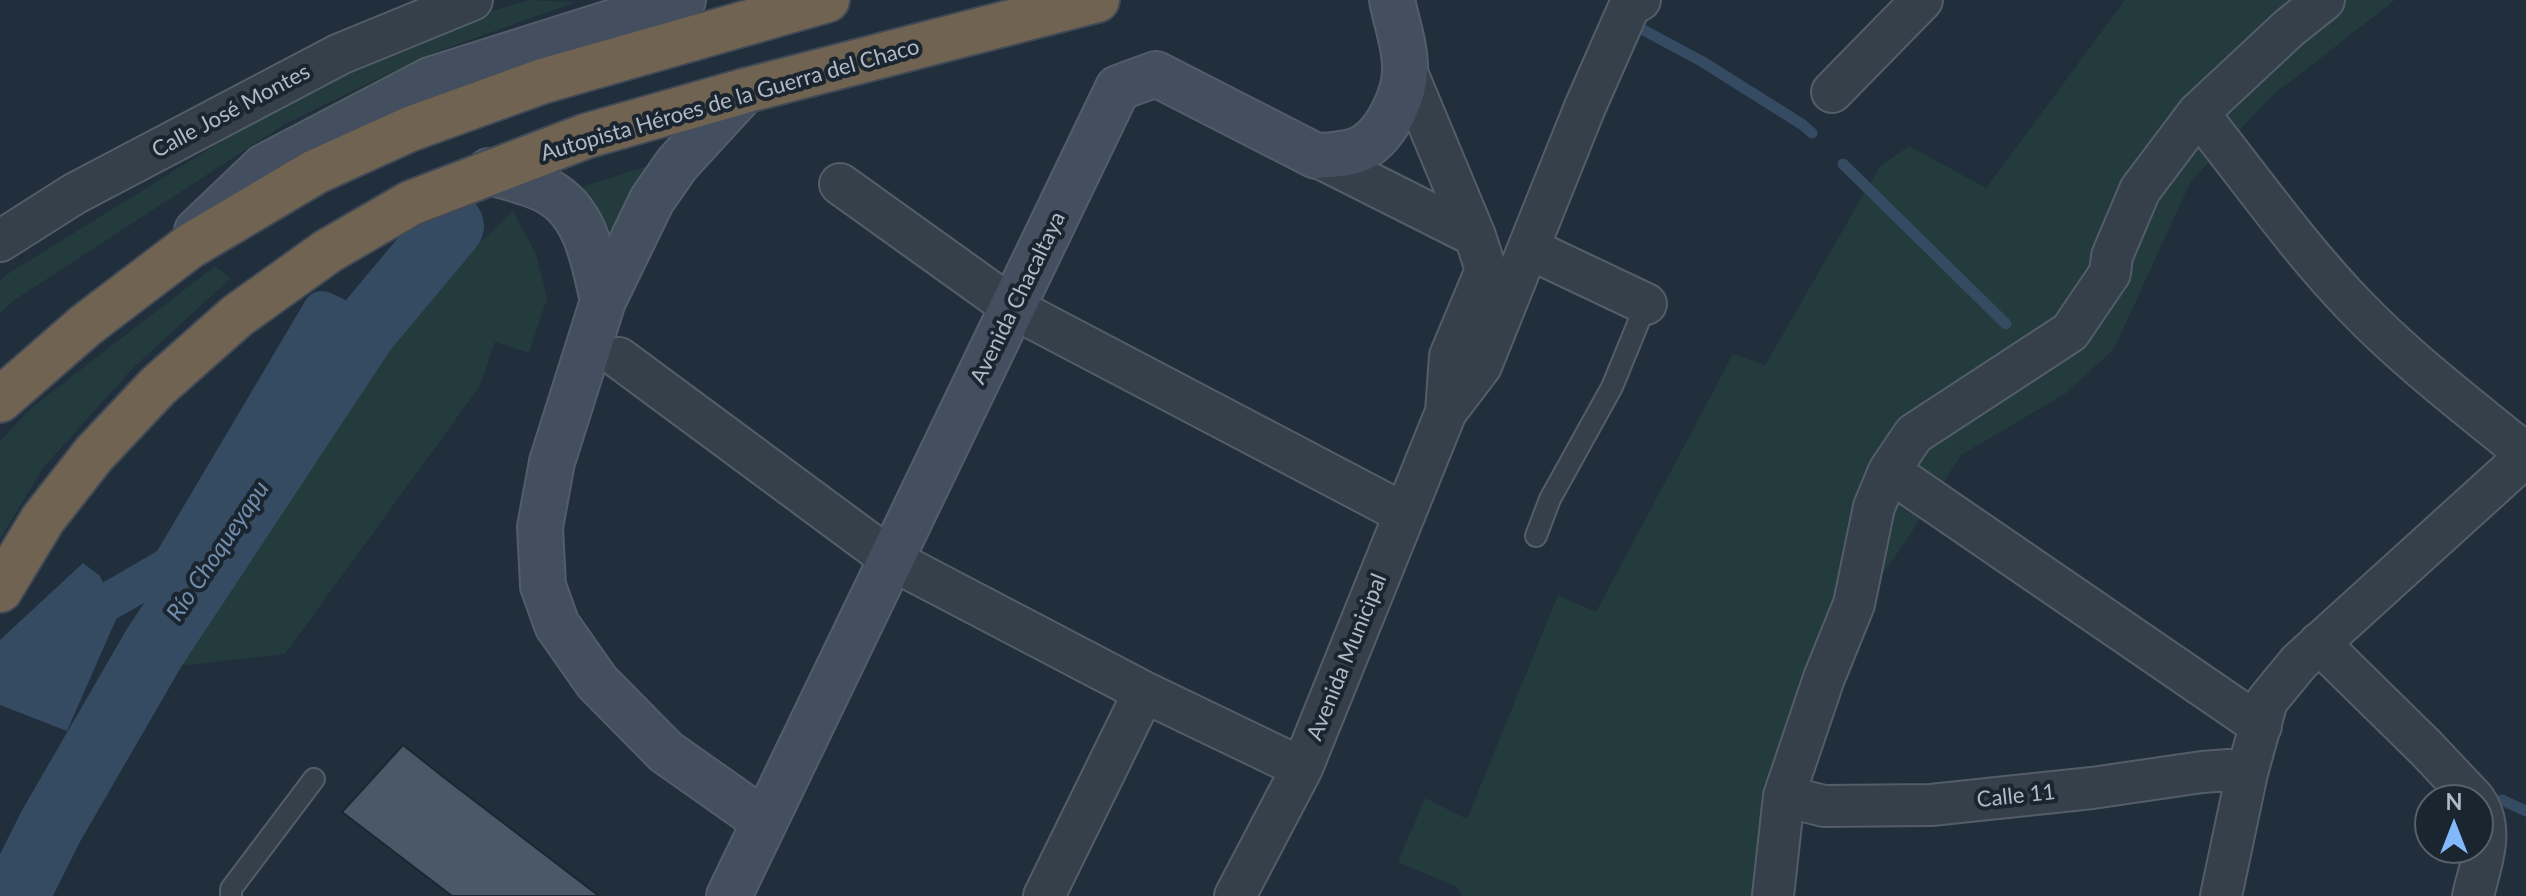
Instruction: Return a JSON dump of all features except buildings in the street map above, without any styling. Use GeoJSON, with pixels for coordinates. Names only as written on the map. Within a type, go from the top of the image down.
{"type":"FeatureCollection","features":[{"type":"Feature","properties":{"kind":"highway"},"geometry":{"type":"LineString","coordinates":[[0,400],[86,325],[190,246],[315,172],[410,129],[543,81],[827,0]]}},
{"type":"Feature","properties":{"kind":"highway","name":"Autopista Héroes de la Guerra del Chaco"},"geometry":{"type":"LineString","coordinates":[[0,590],[43,519],[94,454],[158,386],[237,316],[339,244],[411,203],[586,136],[744,91],[1097,0]]}},
{"type":"Feature","properties":{"kind":"street","name":"Calle José Montes"},"geometry":{"type":"LineString","coordinates":[[0,241],[74,194],[340,54],[472,0]]}},
{"type":"Feature","properties":{"kind":"street"},"geometry":{"type":"LineString","coordinates":[[1316,156],[1344,154],[1364,147],[1386,128],[1398,99],[1405,68],[1392,0]]}},
{"type":"Feature","properties":{"kind":"street","name":"Avenida Municipal"},"geometry":{"type":"LineString","coordinates":[[1235,896],[1302,768],[1446,412],[1481,366],[1585,107],[1630,5],[1640,0]]}},
{"type":"Feature","properties":{"kind":"street"},"geometry":{"type":"LineString","coordinates":[[1832,92],[1922,0]]}},
{"type":"Feature","properties":{"kind":"street"},"geometry":{"type":"LineString","coordinates":[[1773,896],[1784,796],[1824,678],[1854,604],[1874,507],[1889,471],[1914,434],[2070,332],[2110,273],[2112,256],[2140,190],[2198,113],[2289,28],[2324,0]]}},
{"type":"Feature","properties":{"kind":"street"},"geometry":{"type":"LineString","coordinates":[[150,276],[264,167],[430,80],[671,1]]}},
{"type":"Feature","properties":{"kind":"street","name":"Avenida Municipal"},"geometry":{"type":"LineString","coordinates":[[1405,68],[1475,236],[1486,270],[1450,356],[1446,412]]}},
{"type":"Feature","properties":{"kind":"street","name":"Avenida Chacaltaya"},"geometry":{"type":"LineString","coordinates":[[729,896],[1118,88],[1156,74],[1316,156]]}},
{"type":"Feature","properties":{"kind":"street"},"geometry":{"type":"LineString","coordinates":[[744,91],[677,164],[652,200],[603,301],[552,462],[540,527],[543,586],[557,625],[597,682],[666,752],[764,821]]}},
{"type":"Feature","properties":{"kind":"street"},"geometry":{"type":"LineString","coordinates":[[2198,113],[2290,231],[2354,305],[2412,361],[2526,455],[2319,643],[2267,701],[2247,773],[2221,896]]}},
{"type":"Feature","properties":{"kind":"street"},"geometry":{"type":"LineString","coordinates":[[1316,156],[1475,236]]}},
{"type":"Feature","properties":{"kind":"street"},"geometry":{"type":"LineString","coordinates":[[489,171],[550,192],[574,214],[591,247],[603,301]]}},
{"type":"Feature","properties":{"kind":"street"},"geometry":{"type":"LineString","coordinates":[[840,184],[1013,308],[1405,514]]}},
{"type":"Feature","properties":{"kind":"street"},"geometry":{"type":"LineString","coordinates":[[1530,249],[1646,304]]}},
{"type":"Feature","properties":{"kind":"street"},"geometry":{"type":"LineString","coordinates":[[619,358],[892,560],[1144,692],[1302,768]]}},
{"type":"Feature","properties":{"kind":"street"},"geometry":{"type":"LineString","coordinates":[[1889,471],[2261,726]]}},
{"type":"Feature","properties":{"kind":"street"},"geometry":{"type":"LineString","coordinates":[[2319,643],[2460,784]]}},
{"type":"Feature","properties":{"kind":"street"},"geometry":{"type":"LineString","coordinates":[[1044,896],[1144,692]]}},
{"type":"Feature","properties":{"kind":"street","name":"Calle 11"},"geometry":{"type":"LineString","coordinates":[[1784,796],[1824,806],[1931,805],[2092,788],[2202,772],[2229,770],[2247,773]]}},
{"type":"Feature","properties":{"kind":"street"},"geometry":{"type":"LineString","coordinates":[[2473,896],[2480,864]]}},
{"type":"Feature","properties":{"kind":"lane"},"geometry":{"type":"LineString","coordinates":[[1536,536],[1550,499],[1612,387],[1646,304]]}},
{"type":"Feature","properties":{"kind":"lane"},"geometry":{"type":"LineString","coordinates":[[231,896],[231,889],[314,779]]}},
{"type":"Feature","properties":{"kind":"green space"},"geometry":{"type":"Polygon","coordinates":[[[528,0],[576,2],[425,56],[285,124],[16,299],[0,313],[0,281],[6,275],[322,79],[423,33],[528,0]]]}},
{"type":"Feature","properties":{"kind":"green space"},"geometry":{"type":"Polygon","coordinates":[[[2125,0],[2395,0],[2272,96],[2191,181],[2114,349],[2065,394],[1961,455],[1904,544],[1814,668],[1782,896],[1462,896],[1457,887],[1398,862],[1425,798],[1467,819],[1558,595],[1596,612],[1733,354],[1765,365],[1880,166],[1909,146],[1986,188],[2125,0]]]}},
{"type":"Feature","properties":{"kind":"green space"},"geometry":{"type":"Polygon","coordinates":[[[671,158],[619,242],[597,211],[576,189],[671,158]]]}},
{"type":"Feature","properties":{"kind":"green space"},"geometry":{"type":"Polygon","coordinates":[[[513,211],[536,254],[547,299],[529,353],[495,342],[480,386],[285,654],[167,667],[298,479],[372,364],[440,281],[513,211]]]}},
{"type":"Feature","properties":{"kind":"green space"},"geometry":{"type":"Polygon","coordinates":[[[215,266],[231,278],[134,367],[43,468],[0,539],[0,441],[32,407],[215,266]]]}},
{"type":"Feature","properties":{"kind":"water"},"geometry":{"type":"Polygon","coordinates":[[[83,563],[100,576],[118,615],[67,731],[0,705],[0,640],[83,563]]]}},
{"type":"Feature","properties":{"kind":"waterway"},"geometry":{"type":"LineString","coordinates":[[1634,25],[1703,62],[1812,133]]}},
{"type":"Feature","properties":{"kind":"waterway"},"geometry":{"type":"LineString","coordinates":[[1843,164],[2006,324]]}},
{"type":"Feature","properties":{"kind":"waterway","name":"Río Choqueyapu"},"geometry":{"type":"LineString","coordinates":[[16,896],[51,826],[154,648],[364,330],[451,226]]}},
{"type":"Feature","properties":{"kind":"waterway"},"geometry":{"type":"LineString","coordinates":[[111,600],[171,565],[322,310],[364,330]]}},
{"type":"Feature","properties":{"kind":"waterway"},"geometry":{"type":"LineString","coordinates":[[2502,800],[2526,811]]}}]}
